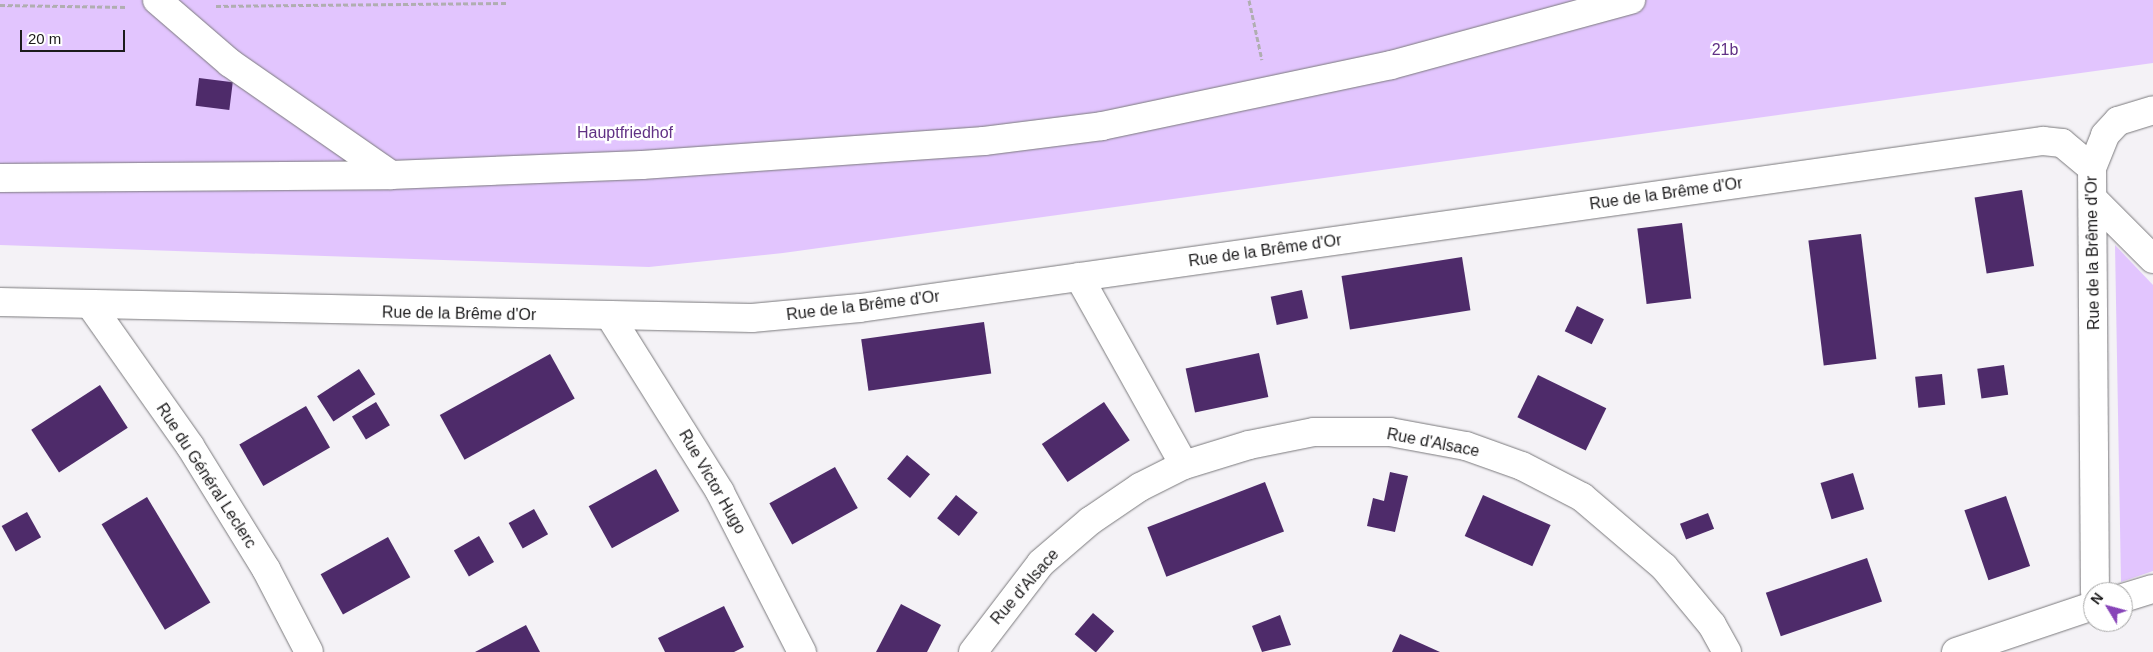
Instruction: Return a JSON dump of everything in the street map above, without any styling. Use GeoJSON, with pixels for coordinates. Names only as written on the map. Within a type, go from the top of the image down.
{"type":"FeatureCollection","features":[{"type":"Feature","properties":{"kind":"street"},"geometry":{"type":"LineString","coordinates":[[0,178],[390,175],[642,165],[984,141],[1102,126],[1391,65],[1631,0]]}},
{"type":"Feature","properties":{"kind":"street"},"geometry":{"type":"LineString","coordinates":[[160,4],[230,63],[390,175]]}},
{"type":"Feature","properties":{"kind":"street"},"geometry":{"type":"LineString","coordinates":[[2092,168],[2105,136],[2118,122],[2153,110]]}},
{"type":"Feature","properties":{"kind":"street","name":"Rue de la Brême d'Or"},"geometry":{"type":"LineString","coordinates":[[0,302],[92,307],[612,318],[752,318],[860,308],[2043,141],[2062,142],[2092,168],[2095,582]]}},
{"type":"Feature","properties":{"kind":"street"},"geometry":{"type":"LineString","coordinates":[[2093,199],[2153,259]]}},
{"type":"Feature","properties":{"kind":"street"},"geometry":{"type":"LineString","coordinates":[[1079,278],[1184,465]]}},
{"type":"Feature","properties":{"kind":"street","name":"Rue du Général Leclerc"},"geometry":{"type":"LineString","coordinates":[[92,307],[190,446],[266,569],[309,652]]}},
{"type":"Feature","properties":{"kind":"street","name":"Rue Victor Hugo"},"geometry":{"type":"LineString","coordinates":[[612,318],[720,492],[802,652]]}},
{"type":"Feature","properties":{"kind":"street","name":"Rue d'Alsace"},"geometry":{"type":"LineString","coordinates":[[973,652],[1048,557],[1090,520],[1184,465],[1249,445],[1314,432],[1390,432],[1475,450],[1548,478],[1633,536],[1694,601],[1726,652]]}},
{"type":"Feature","properties":{"kind":"street"},"geometry":{"type":"LineString","coordinates":[[2133,595],[2153,589]]}},
{"type":"Feature","properties":{"kind":"street"},"geometry":{"type":"LineString","coordinates":[[1956,652],[2083,609]]}},
{"type":"Feature","properties":{"kind":"path"},"geometry":{"type":"LineString","coordinates":[[1249,0],[1269,91]]}},
{"type":"Feature","properties":{"kind":"path"},"geometry":{"type":"LineString","coordinates":[[0,5],[160,4]]}},
{"type":"Feature","properties":{"kind":"path"},"geometry":{"type":"LineString","coordinates":[[213,6],[506,4]]}},
{"type":"Feature","properties":{"kind":"green space","name":"Hauptfriedhof"},"geometry":{"type":"Polygon","coordinates":[[[0,0],[2153,0],[2153,63],[783,253],[649,267],[0,245],[0,0]]]}},
{"type":"Feature","properties":{"kind":"green space"},"geometry":{"type":"Polygon","coordinates":[[[2115,245],[2153,285],[2153,571],[2121,582],[2115,245]]]}},
{"type":"Feature","properties":{"kind":"building"},"geometry":{"type":"Polygon","coordinates":[[[199,78],[233,82],[229,110],[196,106],[199,78]]]}},
{"type":"Feature","properties":{"kind":"building"},"geometry":{"type":"Polygon","coordinates":[[[2022,190],[2034,266],[1987,274],[1975,198],[2022,190]]]}},
{"type":"Feature","properties":{"kind":"building"},"geometry":{"type":"Polygon","coordinates":[[[1682,223],[1691,298],[1647,304],[1637,228],[1682,223]]]}},
{"type":"Feature","properties":{"kind":"building"},"geometry":{"type":"Polygon","coordinates":[[[1861,234],[1876,359],[1824,366],[1808,240],[1861,234]]]}},
{"type":"Feature","properties":{"kind":"building"},"geometry":{"type":"Polygon","coordinates":[[[1462,257],[1470,310],[1350,329],[1342,276],[1462,257]]]}},
{"type":"Feature","properties":{"kind":"building"},"geometry":{"type":"Polygon","coordinates":[[[1302,290],[1308,318],[1277,325],[1271,297],[1302,290]]]}},
{"type":"Feature","properties":{"kind":"building"},"geometry":{"type":"Polygon","coordinates":[[[1577,306],[1604,319],[1592,344],[1565,331],[1577,306]]]}},
{"type":"Feature","properties":{"kind":"building"},"geometry":{"type":"Polygon","coordinates":[[[984,322],[991,373],[868,391],[861,339],[984,322]]]}},
{"type":"Feature","properties":{"kind":"building"},"geometry":{"type":"Polygon","coordinates":[[[1259,353],[1268,397],[1195,413],[1186,369],[1259,353]]]}},
{"type":"Feature","properties":{"kind":"building"},"geometry":{"type":"Polygon","coordinates":[[[550,354],[575,399],[465,460],[440,415],[550,354]]]}},
{"type":"Feature","properties":{"kind":"building"},"geometry":{"type":"Polygon","coordinates":[[[2004,365],[2008,395],[1981,398],[1977,369],[2004,365]]]}},
{"type":"Feature","properties":{"kind":"building"},"geometry":{"type":"Polygon","coordinates":[[[359,369],[375,394],[333,421],[317,396],[359,369]]]}},
{"type":"Feature","properties":{"kind":"building"},"geometry":{"type":"Polygon","coordinates":[[[1942,374],[1945,405],[1918,408],[1915,377],[1942,374]]]}},
{"type":"Feature","properties":{"kind":"building"},"geometry":{"type":"Polygon","coordinates":[[[1538,375],[1606,408],[1586,451],[1517,417],[1538,375]]]}},
{"type":"Feature","properties":{"kind":"building"},"geometry":{"type":"Polygon","coordinates":[[[100,385],[128,428],[59,472],[31,430],[100,385]]]}},
{"type":"Feature","properties":{"kind":"building"},"geometry":{"type":"Polygon","coordinates":[[[376,402],[390,425],[366,440],[352,416],[376,402]]]}},
{"type":"Feature","properties":{"kind":"building"},"geometry":{"type":"Polygon","coordinates":[[[1104,402],[1130,440],[1068,482],[1042,444],[1104,402]]]}},
{"type":"Feature","properties":{"kind":"building"},"geometry":{"type":"Polygon","coordinates":[[[306,406],[330,448],[263,486],[239,444],[306,406]]]}},
{"type":"Feature","properties":{"kind":"building"},"geometry":{"type":"Polygon","coordinates":[[[907,455],[930,474],[910,498],[887,479],[907,455]]]}},
{"type":"Feature","properties":{"kind":"building"},"geometry":{"type":"Polygon","coordinates":[[[835,467],[858,508],[792,544],[769,503],[835,467]]]}},
{"type":"Feature","properties":{"kind":"building"},"geometry":{"type":"Polygon","coordinates":[[[656,469],[679,511],[612,548],[589,506],[656,469]]]}},
{"type":"Feature","properties":{"kind":"building"},"geometry":{"type":"Polygon","coordinates":[[[1390,472],[1408,476],[1395,532],[1367,526],[1373,498],[1384,501],[1390,472]]]}},
{"type":"Feature","properties":{"kind":"building"},"geometry":{"type":"Polygon","coordinates":[[[1853,473],[1864,509],[1832,519],[1820,483],[1853,473]]]}},
{"type":"Feature","properties":{"kind":"building"},"geometry":{"type":"Polygon","coordinates":[[[1265,482],[1284,531],[1166,577],[1147,527],[1265,482]]]}},
{"type":"Feature","properties":{"kind":"building"},"geometry":{"type":"Polygon","coordinates":[[[956,495],[978,513],[959,536],[937,518],[956,495]]]}},
{"type":"Feature","properties":{"kind":"building"},"geometry":{"type":"Polygon","coordinates":[[[1483,495],[1551,525],[1532,566],[1465,536],[1483,495]]]}},
{"type":"Feature","properties":{"kind":"building"},"geometry":{"type":"Polygon","coordinates":[[[2006,496],[2030,566],[1988,580],[1964,510],[2006,496]]]}},
{"type":"Feature","properties":{"kind":"building"},"geometry":{"type":"Polygon","coordinates":[[[147,497],[210,602],[165,630],[102,524],[147,497]]]}},
{"type":"Feature","properties":{"kind":"building"},"geometry":{"type":"Polygon","coordinates":[[[534,509],[548,534],[523,548],[509,523],[534,509]]]}},
{"type":"Feature","properties":{"kind":"building"},"geometry":{"type":"Polygon","coordinates":[[[27,512],[41,537],[16,551],[2,526],[27,512]]]}},
{"type":"Feature","properties":{"kind":"building"},"geometry":{"type":"Polygon","coordinates":[[[1708,513],[1714,529],[1686,540],[1680,524],[1708,513]]]}},
{"type":"Feature","properties":{"kind":"building"},"geometry":{"type":"Polygon","coordinates":[[[479,536],[494,562],[469,576],[454,550],[479,536]]]}},
{"type":"Feature","properties":{"kind":"building"},"geometry":{"type":"Polygon","coordinates":[[[388,537],[410,577],[343,615],[321,574],[388,537]]]}},
{"type":"Feature","properties":{"kind":"building"},"geometry":{"type":"Polygon","coordinates":[[[1867,558],[1882,601],[1781,636],[1766,593],[1867,558]]]}},
{"type":"Feature","properties":{"kind":"building"},"geometry":{"type":"Polygon","coordinates":[[[901,604],[941,625],[927,652],[876,652],[901,604]]]}},
{"type":"Feature","properties":{"kind":"building"},"geometry":{"type":"Polygon","coordinates":[[[724,606],[744,647],[734,652],[665,652],[658,638],[724,606]]]}},
{"type":"Feature","properties":{"kind":"building"},"geometry":{"type":"Polygon","coordinates":[[[1093,613],[1114,631],[1096,652],[1075,634],[1093,613]]]}},
{"type":"Feature","properties":{"kind":"building"},"geometry":{"type":"Polygon","coordinates":[[[1280,615],[1291,645],[1262,652],[1252,626],[1280,615]]]}},
{"type":"Feature","properties":{"kind":"building"},"geometry":{"type":"Polygon","coordinates":[[[526,625],[540,652],[475,652],[526,625]]]}},
{"type":"Feature","properties":{"kind":"building"},"geometry":{"type":"Polygon","coordinates":[[[1400,634],[1440,652],[1392,652],[1400,634]]]}},
{"type":"Feature","properties":{"kind":"park label","name":"21b"},"geometry":{"type":"Point","coordinates":[1725,50]}}]}
